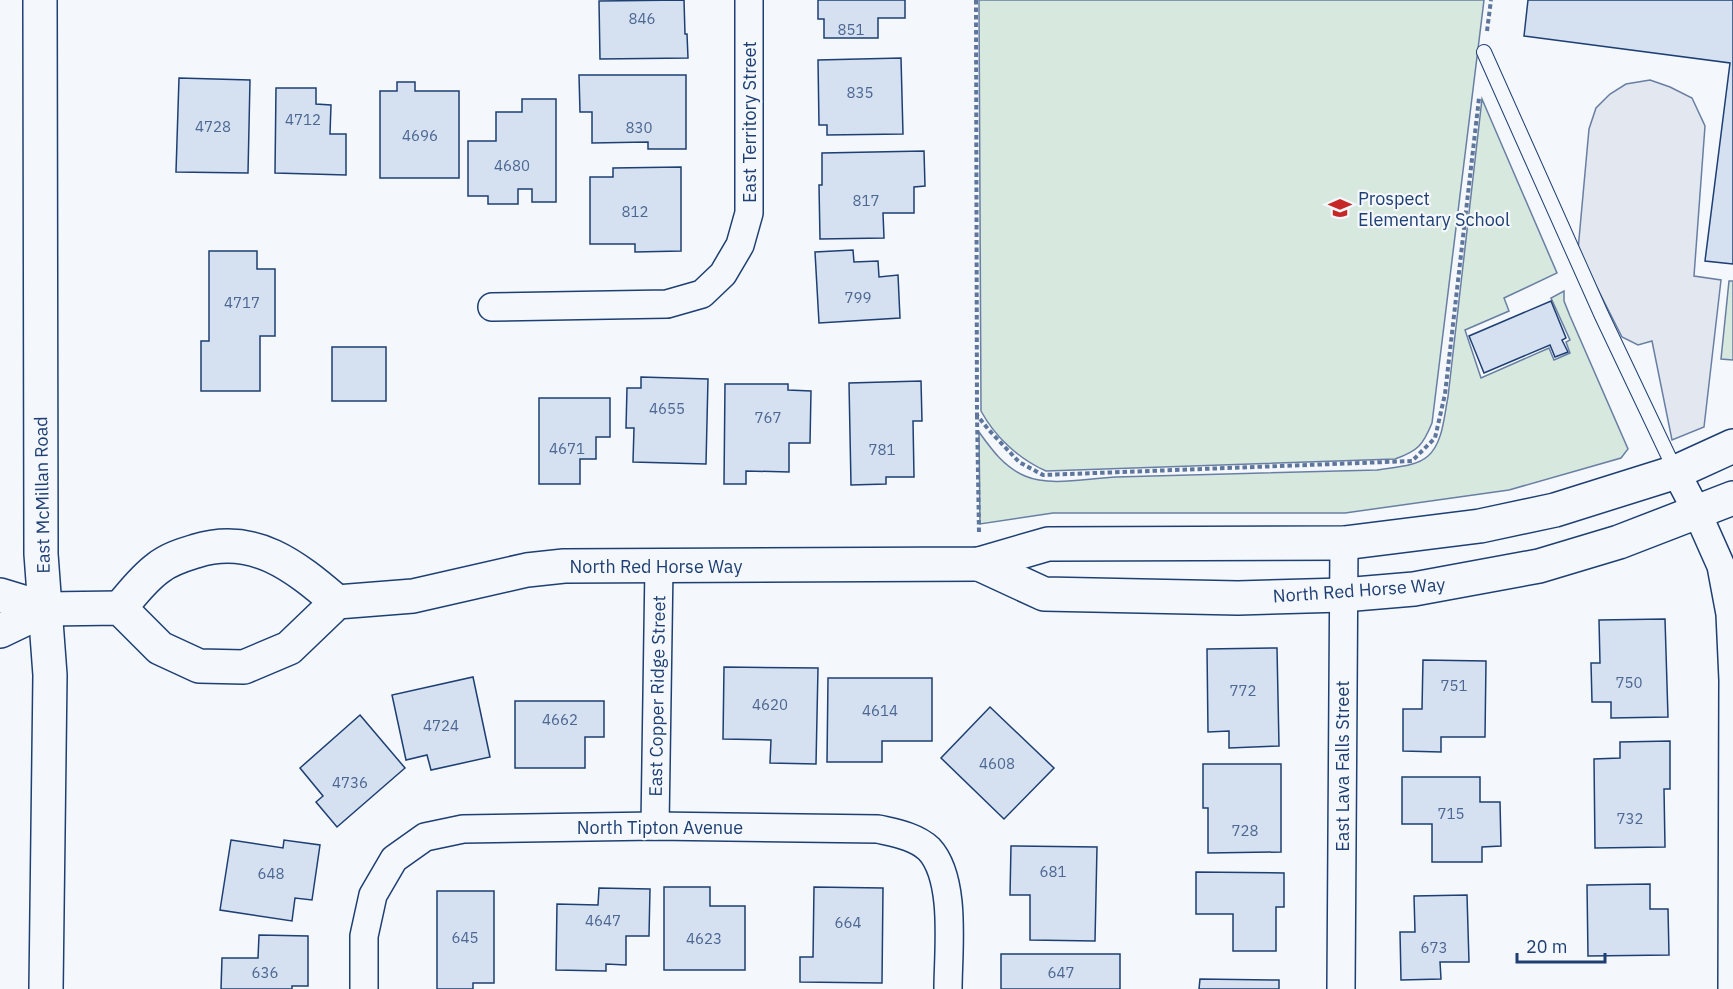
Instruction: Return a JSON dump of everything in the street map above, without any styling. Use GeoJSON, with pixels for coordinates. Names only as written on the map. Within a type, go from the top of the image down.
{"type":"FeatureCollection","features":[{"type":"Feature","properties":{"kind":"street","name":"East McMillan Road"},"geometry":{"type":"LineString","coordinates":[[39,0],[41,554],[50,675],[46,989]]}},
{"type":"Feature","properties":{"kind":"street","name":"East Territory Street"},"geometry":{"type":"LineString","coordinates":[[492,307],[667,304],[702,294],[723,274],[740,245],[749,213],[749,0]]}},
{"type":"Feature","properties":{"kind":"street","name":"North Red Horse Way"},"geometry":{"type":"LineString","coordinates":[[337,602],[413,596],[527,570],[564,566],[979,564],[1048,544],[1344,543],[1480,526],[1555,510],[1676,472],[1733,446]]}},
{"type":"Feature","properties":{"kind":"street"},"geometry":{"type":"LineString","coordinates":[[1676,472],[1697,512],[1720,566],[1730,614],[1733,680],[1732,989]]}},
{"type":"Feature","properties":{"kind":"street","name":"North Red Horse Way"},"geometry":{"type":"LineString","coordinates":[[979,564],[1044,594],[1238,598],[1344,595],[1414,589],[1539,566],[1618,542],[1733,498]]}},
{"type":"Feature","properties":{"kind":"street","name":"East Lava Falls Street"},"geometry":{"type":"LineString","coordinates":[[1341,989],[1344,543]]}},
{"type":"Feature","properties":{"kind":"street"},"geometry":{"type":"LineString","coordinates":[[0,595],[46,609],[120,608],[160,648],[199,666],[244,667],[289,648],[337,602],[306,576],[270,554],[244,546],[211,546],[180,556],[160,566],[144,580],[120,608]]}},
{"type":"Feature","properties":{"kind":"street","name":"East Copper Ridge Street"},"geometry":{"type":"LineString","coordinates":[[656,826],[659,566]]}},
{"type":"Feature","properties":{"kind":"street"},"geometry":{"type":"LineString","coordinates":[[0,632],[46,609]]}},
{"type":"Feature","properties":{"kind":"street","name":"North Tipton Avenue"},"geometry":{"type":"LineString","coordinates":[[364,989],[364,936],[373,895],[394,859],[425,837],[463,829],[656,826],[878,829],[905,835],[928,849],[942,871],[948,899],[948,989]]}},
{"type":"Feature","properties":{"kind":"lane"},"geometry":{"type":"LineString","coordinates":[[1484,52],[1592,294],[1676,472]]}},
{"type":"Feature","properties":{"kind":"path"},"geometry":{"type":"LineString","coordinates":[[976,0],[979,564]]}},
{"type":"Feature","properties":{"kind":"path"},"geometry":{"type":"LineString","coordinates":[[977,415],[1019,462],[1043,475],[1412,460],[1435,438],[1444,394],[1491,0]]}},
{"type":"Feature","properties":{"kind":"shaded area"},"geometry":{"type":"Polygon","coordinates":[[[979,0],[1484,0],[1432,423],[1419,446],[1395,459],[1046,471],[1017,454],[993,430],[981,411],[979,0]]]}},
{"type":"Feature","properties":{"kind":"shaded area"},"geometry":{"type":"Polygon","coordinates":[[[1650,80],[1692,98],[1705,126],[1694,276],[1721,280],[1704,427],[1672,440],[1652,341],[1638,345],[1622,337],[1578,250],[1589,129],[1596,108],[1610,94],[1626,84],[1650,80]]]}},
{"type":"Feature","properties":{"kind":"shaded area"},"geometry":{"type":"Polygon","coordinates":[[[1482,99],[1557,273],[1504,298],[1509,311],[1465,330],[1481,378],[1549,348],[1554,360],[1570,353],[1566,342],[1570,340],[1551,298],[1564,291],[1564,301],[1570,316],[1628,449],[1621,458],[1509,490],[1345,513],[1053,513],[980,524],[979,432],[1011,468],[1025,476],[1046,481],[1377,470],[1411,464],[1428,456],[1440,437],[1448,397],[1482,99]]]}},
{"type":"Feature","properties":{"kind":"shaded area"},"geometry":{"type":"Polygon","coordinates":[[[1729,281],[1733,281],[1733,360],[1721,359],[1729,281]]]}},
{"type":"Feature","properties":{"kind":"building"},"geometry":{"type":"Polygon","coordinates":[[[684,0],[688,58],[600,59],[599,1],[684,0]]]}},
{"type":"Feature","properties":{"kind":"building"},"geometry":{"type":"Polygon","coordinates":[[[818,0],[905,0],[905,18],[878,18],[878,38],[824,38],[824,19],[818,19],[818,0]]]}},
{"type":"Feature","properties":{"kind":"building"},"geometry":{"type":"Polygon","coordinates":[[[1528,0],[1733,0],[1733,264],[1705,261],[1730,63],[1524,36],[1528,0]]]}},
{"type":"Feature","properties":{"kind":"building"},"geometry":{"type":"Polygon","coordinates":[[[901,58],[903,134],[827,135],[827,125],[819,125],[818,60],[901,58]]]}},
{"type":"Feature","properties":{"kind":"building"},"geometry":{"type":"Polygon","coordinates":[[[579,75],[686,75],[686,149],[648,149],[648,142],[592,143],[592,112],[580,112],[579,75]]]}},
{"type":"Feature","properties":{"kind":"building"},"geometry":{"type":"Polygon","coordinates":[[[179,78],[250,80],[248,173],[176,172],[179,78]]]}},
{"type":"Feature","properties":{"kind":"building"},"geometry":{"type":"Polygon","coordinates":[[[397,82],[415,82],[415,91],[459,91],[459,178],[380,178],[380,91],[397,91],[397,82]]]}},
{"type":"Feature","properties":{"kind":"building"},"geometry":{"type":"Polygon","coordinates":[[[276,88],[316,88],[316,104],[331,105],[330,134],[346,134],[346,175],[275,173],[276,88]]]}},
{"type":"Feature","properties":{"kind":"building"},"geometry":{"type":"Polygon","coordinates":[[[522,99],[556,99],[556,202],[532,202],[532,189],[518,189],[518,204],[488,204],[488,196],[468,196],[468,141],[496,141],[496,112],[522,112],[522,99]]]}},
{"type":"Feature","properties":{"kind":"building"},"geometry":{"type":"Polygon","coordinates":[[[924,151],[925,186],[914,187],[914,213],[883,213],[884,238],[820,239],[819,185],[822,185],[822,153],[924,151]]]}},
{"type":"Feature","properties":{"kind":"building"},"geometry":{"type":"Polygon","coordinates":[[[681,167],[681,251],[635,252],[635,244],[590,244],[590,177],[613,177],[613,168],[681,167]]]}},
{"type":"Feature","properties":{"kind":"building"},"geometry":{"type":"Polygon","coordinates":[[[853,250],[854,262],[878,261],[879,277],[898,275],[900,318],[819,323],[815,252],[853,250]]]}},
{"type":"Feature","properties":{"kind":"building"},"geometry":{"type":"Polygon","coordinates":[[[209,251],[257,251],[257,269],[275,269],[275,336],[260,336],[260,391],[201,391],[201,341],[209,341],[209,251]]]}},
{"type":"Feature","properties":{"kind":"building"},"geometry":{"type":"Polygon","coordinates":[[[1551,301],[1566,338],[1562,340],[1568,352],[1555,357],[1550,345],[1484,373],[1469,336],[1551,301]]]}},
{"type":"Feature","properties":{"kind":"building"},"geometry":{"type":"Polygon","coordinates":[[[332,347],[386,347],[386,401],[332,401],[332,347]]]}},
{"type":"Feature","properties":{"kind":"building"},"geometry":{"type":"Polygon","coordinates":[[[641,377],[708,379],[706,464],[633,462],[634,428],[626,428],[627,388],[641,388],[641,377]]]}},
{"type":"Feature","properties":{"kind":"building"},"geometry":{"type":"Polygon","coordinates":[[[921,381],[922,421],[913,421],[914,477],[886,477],[886,484],[851,485],[849,383],[921,381]]]}},
{"type":"Feature","properties":{"kind":"building"},"geometry":{"type":"Polygon","coordinates":[[[725,384],[788,384],[788,390],[811,391],[810,443],[789,443],[789,472],[746,471],[746,484],[724,484],[725,384]]]}},
{"type":"Feature","properties":{"kind":"building"},"geometry":{"type":"Polygon","coordinates":[[[539,398],[610,398],[610,437],[596,437],[596,459],[580,459],[580,484],[539,484],[539,398]]]}},
{"type":"Feature","properties":{"kind":"building"},"geometry":{"type":"Polygon","coordinates":[[[1665,619],[1668,717],[1611,718],[1611,702],[1592,702],[1591,663],[1600,663],[1599,620],[1665,619]]]}},
{"type":"Feature","properties":{"kind":"building"},"geometry":{"type":"Polygon","coordinates":[[[1277,648],[1279,746],[1229,748],[1229,731],[1208,732],[1207,649],[1277,648]]]}},
{"type":"Feature","properties":{"kind":"building"},"geometry":{"type":"Polygon","coordinates":[[[1423,660],[1486,661],[1485,737],[1441,737],[1441,752],[1403,751],[1403,709],[1422,709],[1423,660]]]}},
{"type":"Feature","properties":{"kind":"building"},"geometry":{"type":"Polygon","coordinates":[[[724,667],[818,668],[816,764],[770,763],[771,740],[723,739],[724,667]]]}},
{"type":"Feature","properties":{"kind":"building"},"geometry":{"type":"Polygon","coordinates":[[[473,677],[490,757],[431,770],[427,755],[406,760],[392,695],[473,677]]]}},
{"type":"Feature","properties":{"kind":"building"},"geometry":{"type":"Polygon","coordinates":[[[828,678],[932,678],[932,741],[882,741],[882,762],[827,762],[828,678]]]}},
{"type":"Feature","properties":{"kind":"building"},"geometry":{"type":"Polygon","coordinates":[[[515,701],[604,701],[604,737],[585,737],[585,768],[515,768],[515,701]]]}},
{"type":"Feature","properties":{"kind":"building"},"geometry":{"type":"Polygon","coordinates":[[[990,707],[1054,768],[1004,819],[941,758],[990,707]]]}},
{"type":"Feature","properties":{"kind":"building"},"geometry":{"type":"Polygon","coordinates":[[[360,715],[405,768],[337,827],[316,802],[323,796],[300,768],[360,715]]]}},
{"type":"Feature","properties":{"kind":"building"},"geometry":{"type":"Polygon","coordinates":[[[1670,741],[1670,789],[1664,789],[1665,847],[1595,848],[1594,759],[1620,758],[1620,742],[1670,741]]]}},
{"type":"Feature","properties":{"kind":"building"},"geometry":{"type":"Polygon","coordinates":[[[1203,764],[1281,764],[1281,852],[1208,853],[1208,808],[1203,808],[1203,764]]]}},
{"type":"Feature","properties":{"kind":"building"},"geometry":{"type":"Polygon","coordinates":[[[1402,777],[1480,777],[1480,802],[1500,802],[1501,846],[1482,847],[1482,862],[1432,862],[1432,824],[1402,824],[1402,777]]]}},
{"type":"Feature","properties":{"kind":"building"},"geometry":{"type":"Polygon","coordinates":[[[231,840],[283,848],[284,840],[320,845],[312,900],[295,898],[292,921],[220,910],[231,840]]]}},
{"type":"Feature","properties":{"kind":"building"},"geometry":{"type":"Polygon","coordinates":[[[1011,846],[1097,847],[1095,941],[1030,940],[1030,895],[1010,895],[1011,846]]]}},
{"type":"Feature","properties":{"kind":"building"},"geometry":{"type":"Polygon","coordinates":[[[1196,872],[1284,873],[1284,907],[1276,907],[1276,951],[1233,951],[1233,914],[1196,914],[1196,872]]]}},
{"type":"Feature","properties":{"kind":"building"},"geometry":{"type":"Polygon","coordinates":[[[1650,884],[1650,909],[1668,909],[1669,955],[1588,956],[1587,885],[1650,884]]]}},
{"type":"Feature","properties":{"kind":"building"},"geometry":{"type":"Polygon","coordinates":[[[664,887],[710,887],[710,906],[745,906],[745,970],[664,970],[664,887]]]}},
{"type":"Feature","properties":{"kind":"building"},"geometry":{"type":"Polygon","coordinates":[[[814,887],[883,888],[882,983],[800,982],[800,957],[813,957],[814,887]]]}},
{"type":"Feature","properties":{"kind":"building"},"geometry":{"type":"Polygon","coordinates":[[[599,888],[650,889],[649,936],[626,936],[626,965],[606,964],[606,971],[556,970],[557,904],[598,905],[599,888]]]}},
{"type":"Feature","properties":{"kind":"building"},"geometry":{"type":"Polygon","coordinates":[[[437,891],[494,891],[494,983],[473,983],[473,989],[437,989],[437,891]]]}},
{"type":"Feature","properties":{"kind":"building"},"geometry":{"type":"Polygon","coordinates":[[[1467,895],[1469,962],[1440,962],[1441,979],[1401,980],[1400,932],[1415,932],[1414,896],[1467,895]]]}},
{"type":"Feature","properties":{"kind":"building"},"geometry":{"type":"Polygon","coordinates":[[[259,935],[308,936],[308,986],[292,986],[292,989],[221,989],[222,958],[258,958],[259,935]]]}},
{"type":"Feature","properties":{"kind":"building"},"geometry":{"type":"Polygon","coordinates":[[[1001,954],[1120,954],[1120,989],[1001,989],[1001,954]]]}},
{"type":"Feature","properties":{"kind":"building"},"geometry":{"type":"Polygon","coordinates":[[[1200,979],[1279,980],[1279,989],[1199,989],[1200,979]]]}},
{"type":"Feature","properties":{"kind":"place","name":"Prospect Elementary School"},"geometry":{"type":"Point","coordinates":[1340,208]}}]}
